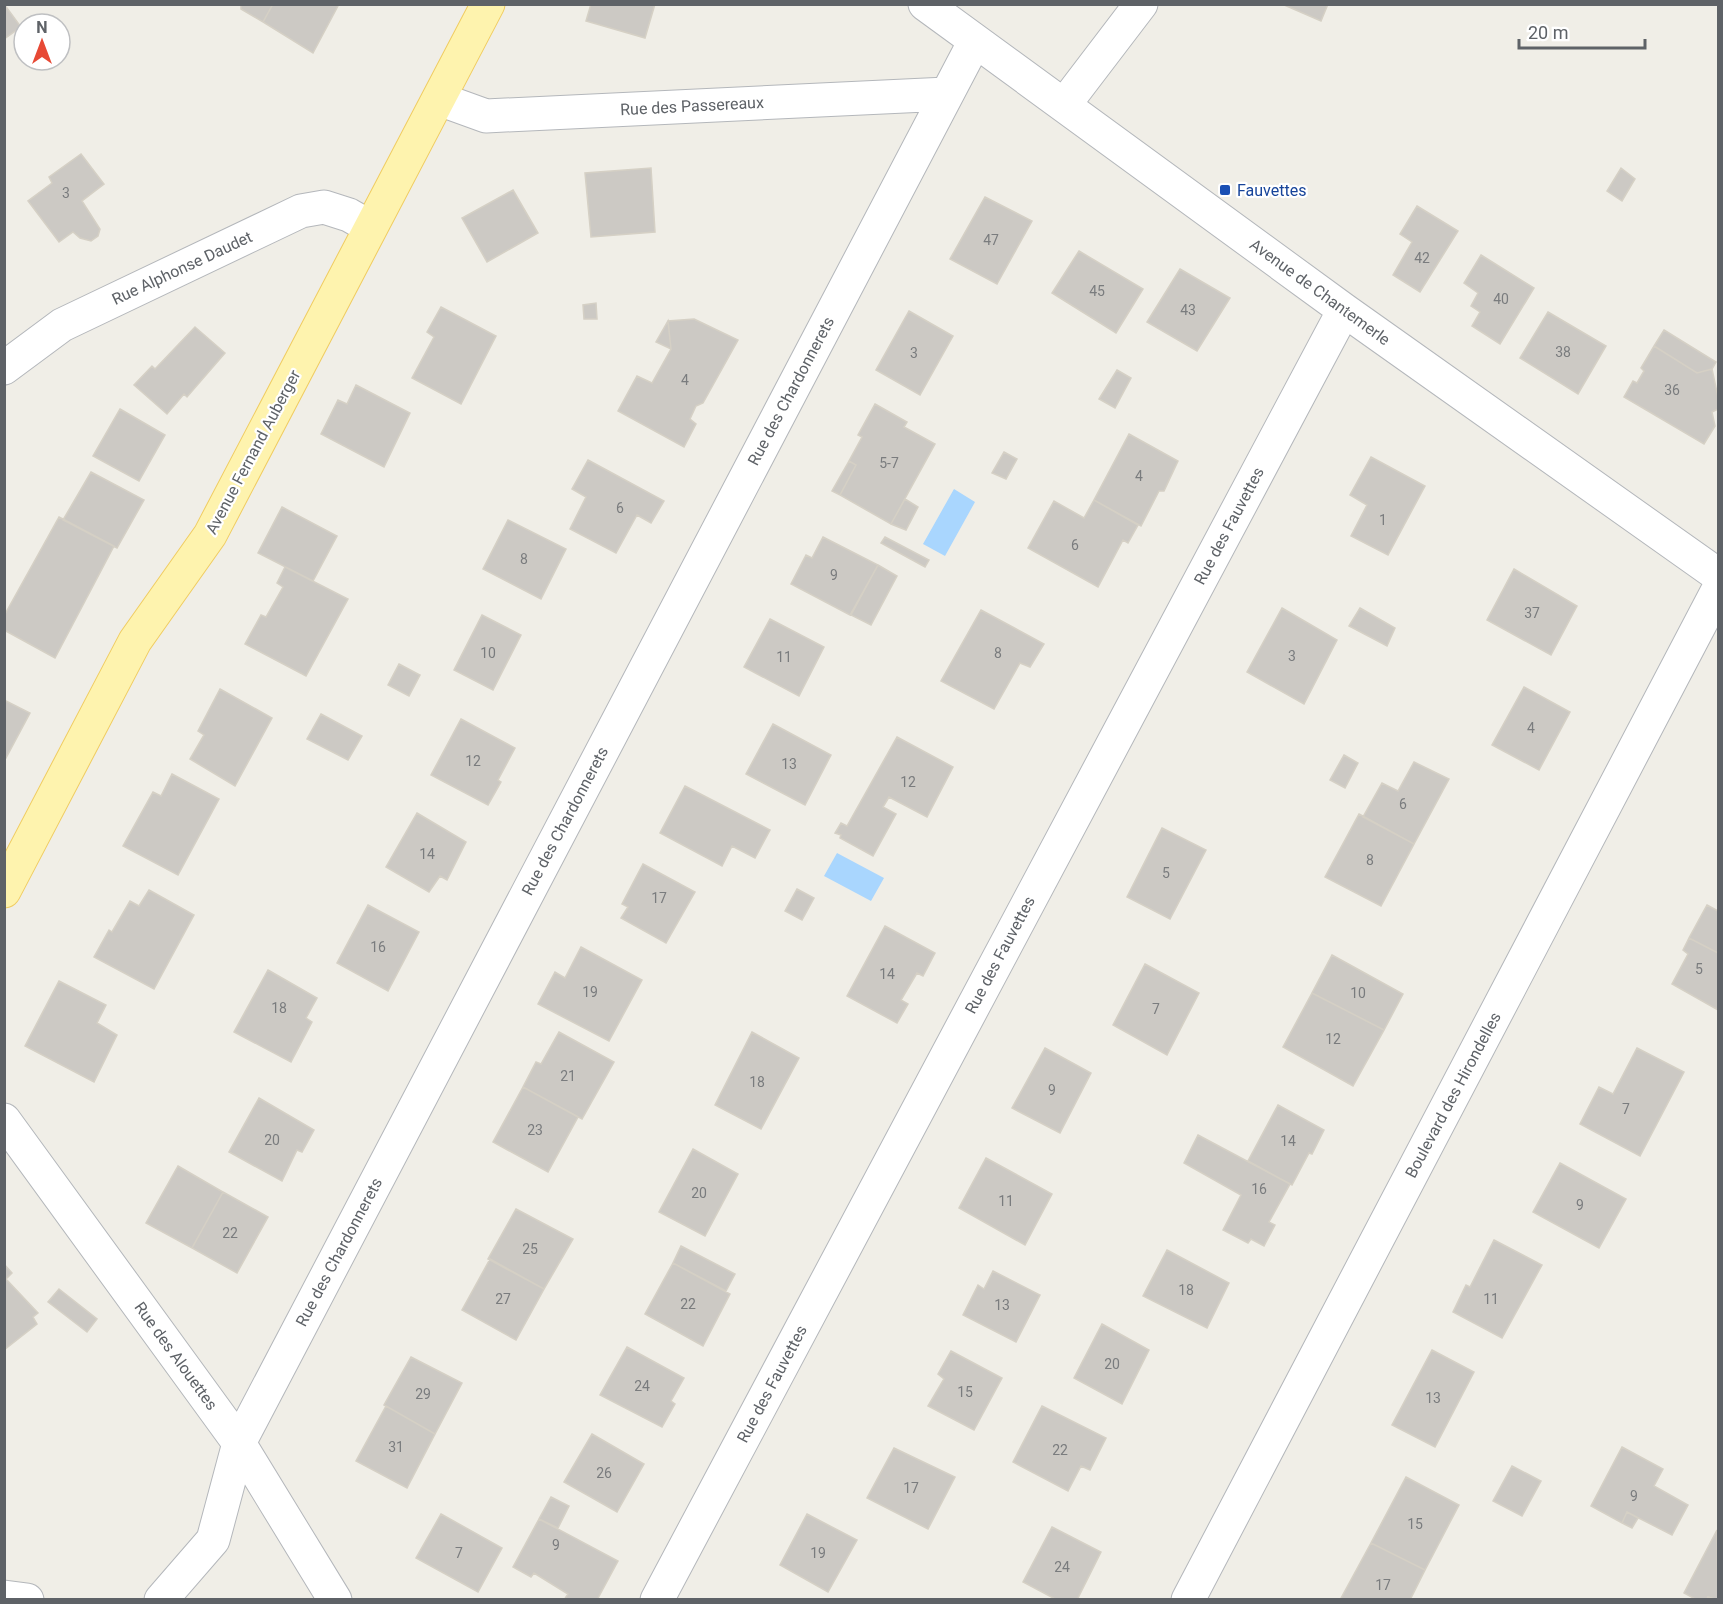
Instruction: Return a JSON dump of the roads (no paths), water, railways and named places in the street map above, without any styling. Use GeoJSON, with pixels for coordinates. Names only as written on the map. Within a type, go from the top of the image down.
{"type":"FeatureCollection","features":[{"type":"Feature","properties":{"kind":"main road","name":"Avenue Fernand Auberger"},"geometry":{"type":"LineString","coordinates":[[4,891],[135,641],[210,535],[488,4]]}},
{"type":"Feature","properties":{"kind":"street","name":"Avenue de Chantemerle"},"geometry":{"type":"LineString","coordinates":[[925,4],[1344,310],[1719,575]]}},
{"type":"Feature","properties":{"kind":"street"},"geometry":{"type":"LineString","coordinates":[[1064,105],[1141,4]]}},
{"type":"Feature","properties":{"kind":"street","name":"Rue des Chardonnerets"},"geometry":{"type":"LineString","coordinates":[[161,1599],[213,1540],[239,1443],[975,41]]}},
{"type":"Feature","properties":{"kind":"street","name":"Rue des Passereaux"},"geometry":{"type":"LineString","coordinates":[[439,99],[486,116],[947,94]]}},
{"type":"Feature","properties":{"kind":"street","name":"Rue Alphonse Daudet"},"geometry":{"type":"LineString","coordinates":[[4,368],[62,325],[301,211],[324,207],[349,215],[370,227]]}},
{"type":"Feature","properties":{"kind":"street","name":"Rue des Fauvettes"},"geometry":{"type":"LineString","coordinates":[[657,1599],[1344,310]]}},
{"type":"Feature","properties":{"kind":"street","name":"Boulevard des Hirondelles"},"geometry":{"type":"LineString","coordinates":[[1188,1599],[1719,590]]}},
{"type":"Feature","properties":{"kind":"street","name":"Rue des Alouettes"},"geometry":{"type":"LineString","coordinates":[[4,1120],[239,1443],[335,1599]]}},
{"type":"Feature","properties":{"kind":"street"},"geometry":{"type":"LineString","coordinates":[[4,1597],[27,1599]]}},
{"type":"Feature","properties":{"kind":"water"},"geometry":{"type":"Polygon","coordinates":[[[954,489],[975,502],[945,556],[923,544],[954,489]]]}},
{"type":"Feature","properties":{"kind":"water"},"geometry":{"type":"Polygon","coordinates":[[[837,853],[884,878],[871,901],[824,876],[837,853]]]}},
{"type":"Feature","properties":{"kind":"place","name":"Fauvettes"},"geometry":{"type":"Point","coordinates":[1225,190]}}]}
